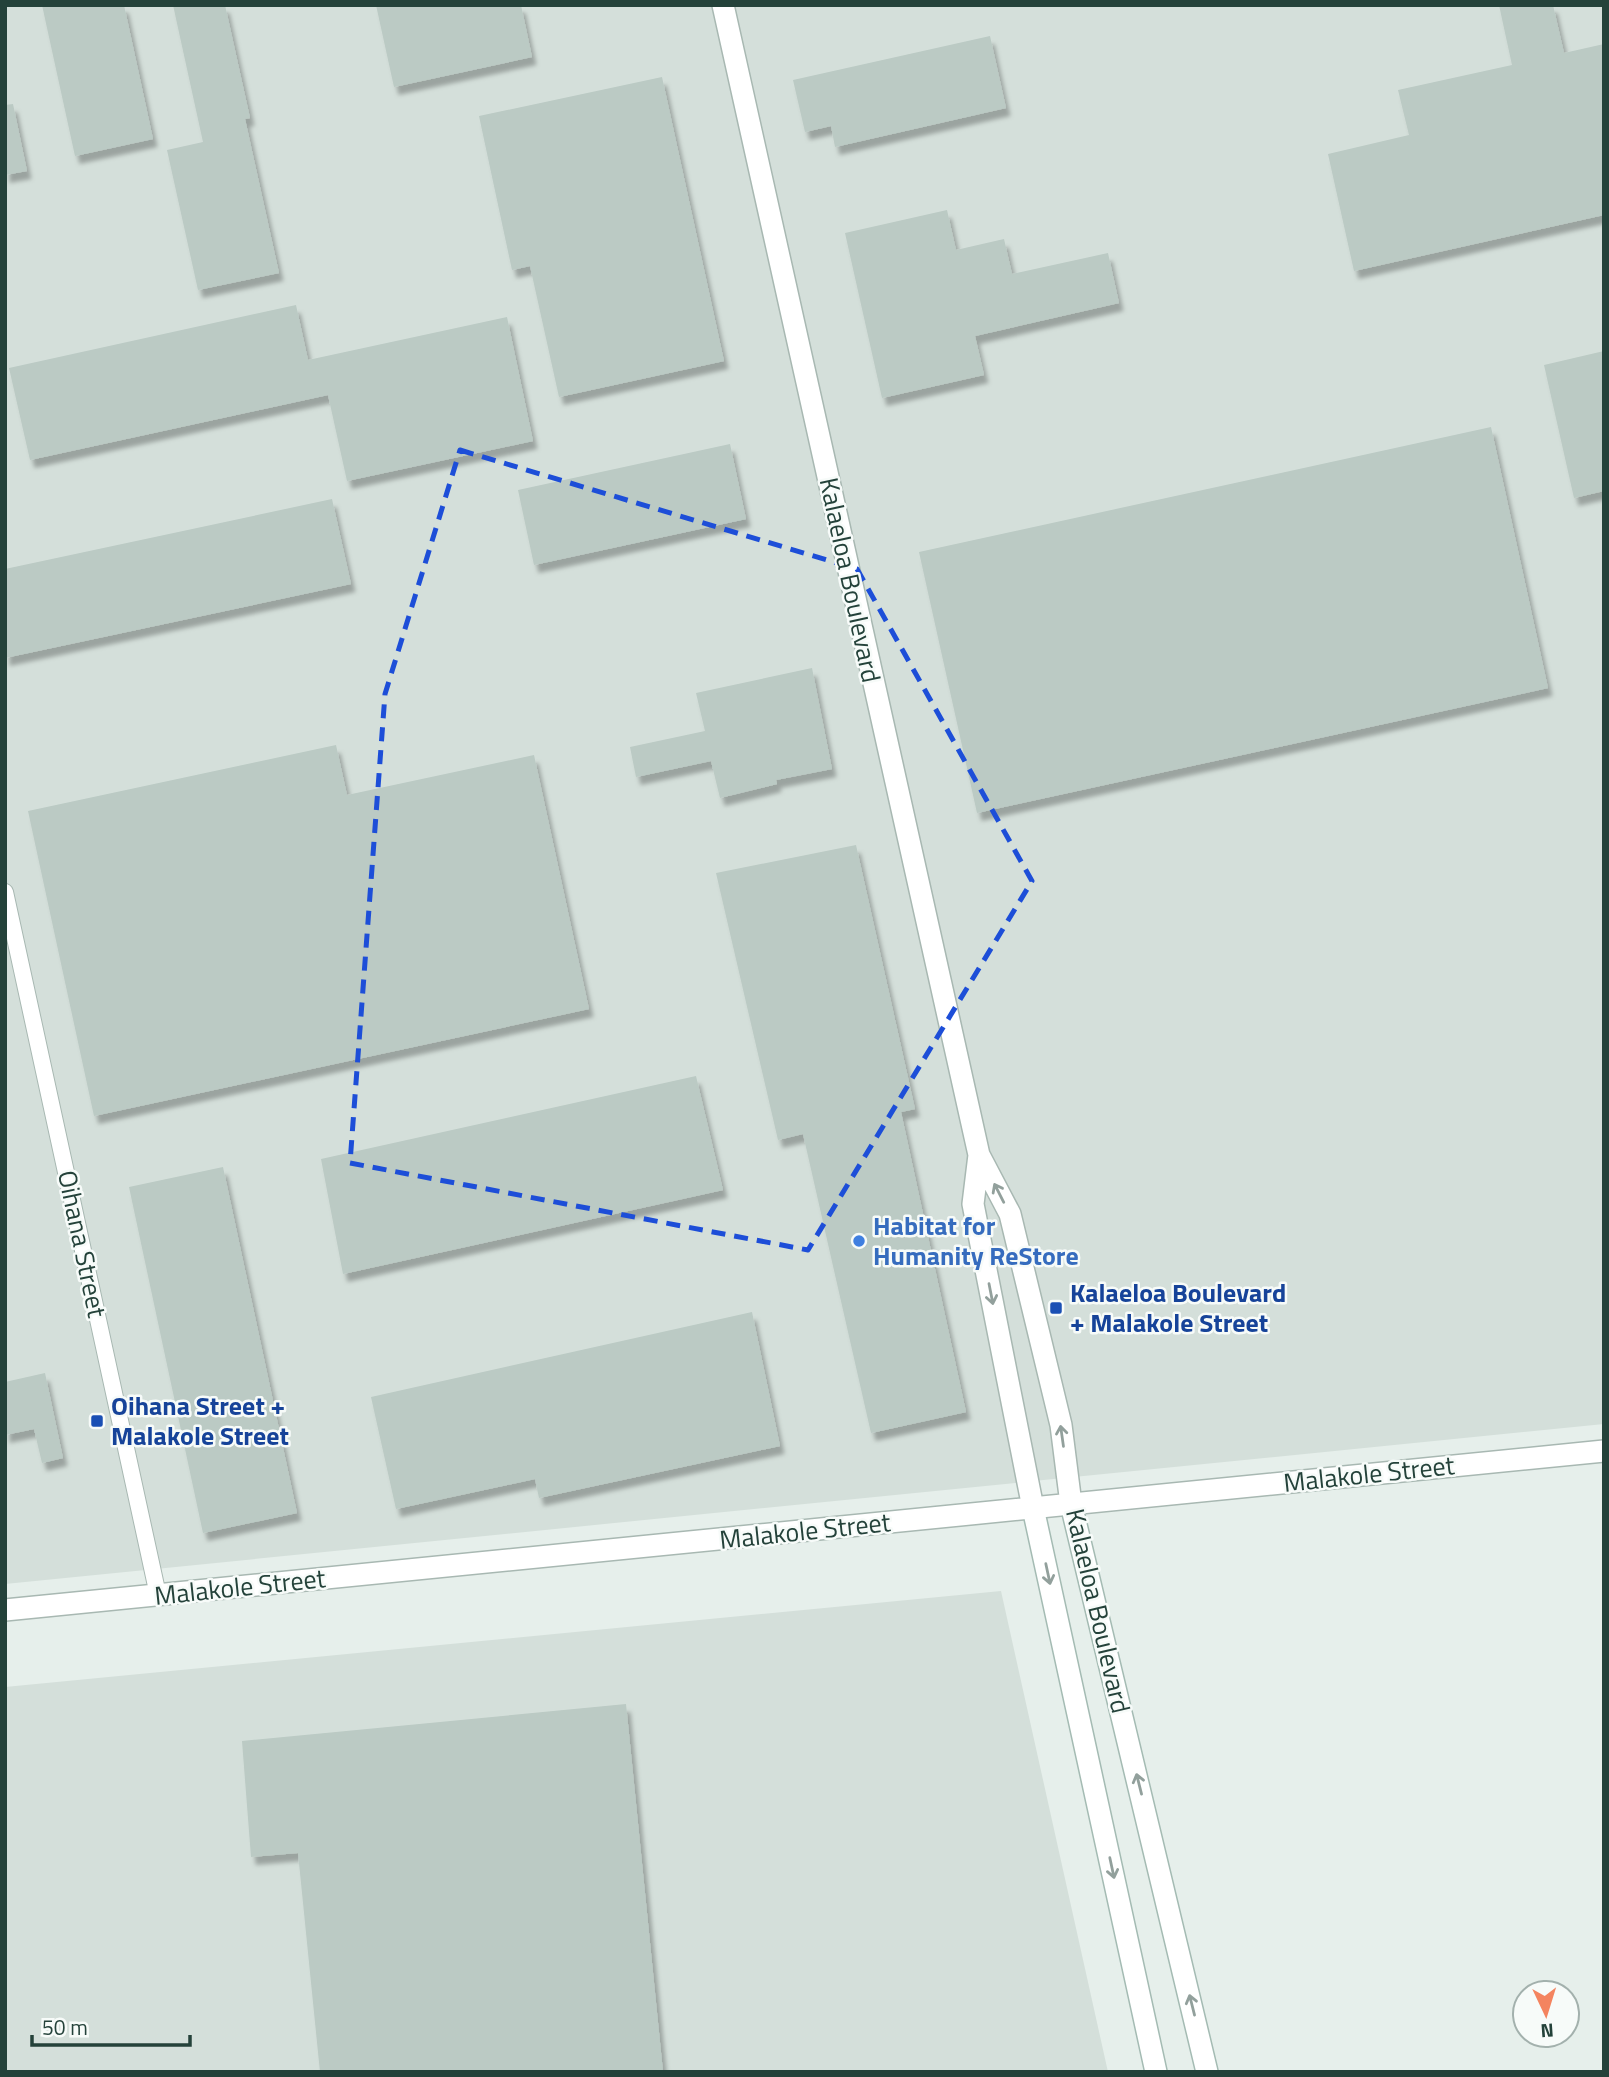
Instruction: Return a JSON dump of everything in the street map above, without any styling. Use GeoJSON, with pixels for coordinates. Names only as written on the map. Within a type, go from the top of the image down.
{"type":"FeatureCollection","features":[{"type":"Feature","properties":{"kind":"street","name":"Kalaeloa Boulevard"},"geometry":{"type":"LineString","coordinates":[[723,5],[979,1154],[1010,1214],[1061,1425],[1071,1504],[1207,2072]]}},
{"type":"Feature","properties":{"kind":"street","name":"Oihana Street"},"geometry":{"type":"LineString","coordinates":[[5,892],[158,1595]]}},
{"type":"Feature","properties":{"kind":"street","name":"Kalaeloa Boulevard"},"geometry":{"type":"LineString","coordinates":[[979,1154],[973,1205],[1033,1508],[1156,2072]]}},
{"type":"Feature","properties":{"kind":"street","name":"Malakole Street"},"geometry":{"type":"LineString","coordinates":[[5,1610],[1604,1451]]}},
{"type":"Feature","properties":{"kind":"highlighted area"},"geometry":{"type":"Polygon","coordinates":[[[460,450],[857,569],[1032,881],[808,1250],[350,1163],[385,694],[460,450]]]}},
{"type":"Feature","properties":{"kind":"shaded area"},"geometry":{"type":"Polygon","coordinates":[[[5,5],[1604,5],[1604,1424],[5,1584],[5,5]]]}},
{"type":"Feature","properties":{"kind":"shaded area"},"geometry":{"type":"Polygon","coordinates":[[[1001,1591],[1108,2072],[5,2072],[5,1687],[1001,1591]]]}},
{"type":"Feature","properties":{"kind":"building"},"geometry":{"type":"Polygon","coordinates":[[[42,5],[124,5],[153,139],[75,156],[42,5]]]}},
{"type":"Feature","properties":{"kind":"building"},"geometry":{"type":"Polygon","coordinates":[[[173,5],[225,5],[250,118],[245,119],[279,273],[198,290],[167,150],[203,142],[173,5]]]}},
{"type":"Feature","properties":{"kind":"building"},"geometry":{"type":"Polygon","coordinates":[[[376,5],[521,5],[532,57],[394,87],[376,5]]]}},
{"type":"Feature","properties":{"kind":"building"},"geometry":{"type":"Polygon","coordinates":[[[1499,5],[1553,5],[1564,53],[1604,44],[1604,215],[1354,271],[1328,154],[1409,135],[1398,90],[1512,65],[1499,5]]]}},
{"type":"Feature","properties":{"kind":"building"},"geometry":{"type":"Polygon","coordinates":[[[990,36],[1006,108],[835,147],[831,126],[805,132],[793,80],[990,36]]]}},
{"type":"Feature","properties":{"kind":"building"},"geometry":{"type":"Polygon","coordinates":[[[662,77],[724,361],[559,397],[530,266],[512,270],[479,116],[662,77]]]}},
{"type":"Feature","properties":{"kind":"building"},"geometry":{"type":"Polygon","coordinates":[[[13,104],[27,171],[5,175],[5,105],[13,104]]]}},
{"type":"Feature","properties":{"kind":"building"},"geometry":{"type":"Polygon","coordinates":[[[947,210],[956,250],[1004,239],[1012,274],[1108,253],[1119,303],[975,336],[984,375],[882,398],[845,233],[947,210]]]}},
{"type":"Feature","properties":{"kind":"building"},"geometry":{"type":"Polygon","coordinates":[[[296,305],[308,360],[507,317],[533,441],[347,481],[328,395],[30,460],[9,368],[296,305]]]}},
{"type":"Feature","properties":{"kind":"building"},"geometry":{"type":"Polygon","coordinates":[[[1604,351],[1604,491],[1574,498],[1544,365],[1604,351]]]}},
{"type":"Feature","properties":{"kind":"building"},"geometry":{"type":"Polygon","coordinates":[[[1491,427],[1548,688],[977,813],[919,552],[1491,427]]]}},
{"type":"Feature","properties":{"kind":"building"},"geometry":{"type":"Polygon","coordinates":[[[730,444],[746,519],[534,565],[518,490],[730,444]]]}},
{"type":"Feature","properties":{"kind":"building"},"geometry":{"type":"Polygon","coordinates":[[[332,499],[351,584],[5,658],[5,569],[332,499]]]}},
{"type":"Feature","properties":{"kind":"building"},"geometry":{"type":"Polygon","coordinates":[[[812,668],[832,769],[776,780],[777,784],[720,798],[711,761],[636,777],[630,747],[705,731],[696,693],[812,668]]]}},
{"type":"Feature","properties":{"kind":"building"},"geometry":{"type":"Polygon","coordinates":[[[336,745],[347,795],[534,755],[589,1009],[94,1116],[28,811],[336,745]]]}},
{"type":"Feature","properties":{"kind":"building"},"geometry":{"type":"Polygon","coordinates":[[[856,845],[915,1109],[901,1112],[966,1412],[871,1433],[803,1134],[778,1140],[716,873],[856,845]]]}},
{"type":"Feature","properties":{"kind":"building"},"geometry":{"type":"Polygon","coordinates":[[[696,1076],[723,1190],[343,1274],[321,1159],[696,1076]]]}},
{"type":"Feature","properties":{"kind":"building"},"geometry":{"type":"Polygon","coordinates":[[[223,1167],[297,1513],[203,1533],[129,1187],[223,1167]]]}},
{"type":"Feature","properties":{"kind":"building"},"geometry":{"type":"Polygon","coordinates":[[[752,1312],[780,1446],[539,1498],[535,1479],[396,1509],[371,1397],[752,1312]]]}},
{"type":"Feature","properties":{"kind":"building"},"geometry":{"type":"Polygon","coordinates":[[[45,1373],[63,1458],[42,1463],[34,1429],[5,1435],[5,1382],[45,1373]]]}},
{"type":"Feature","properties":{"kind":"building"},"geometry":{"type":"Polygon","coordinates":[[[626,1704],[663,2072],[320,2072],[298,1853],[251,1857],[242,1741],[626,1704]]]}},
{"type":"Feature","properties":{"kind":"place","name":"Habitat for Humanity ReStore"},"geometry":{"type":"Point","coordinates":[859,1241]}},
{"type":"Feature","properties":{"kind":"place","name":"Kalaeloa Boulevard + Malakole Street"},"geometry":{"type":"Point","coordinates":[1056,1308]}},
{"type":"Feature","properties":{"kind":"place","name":"Oihana Street + Malakole Street"},"geometry":{"type":"Point","coordinates":[97,1421]}}]}
